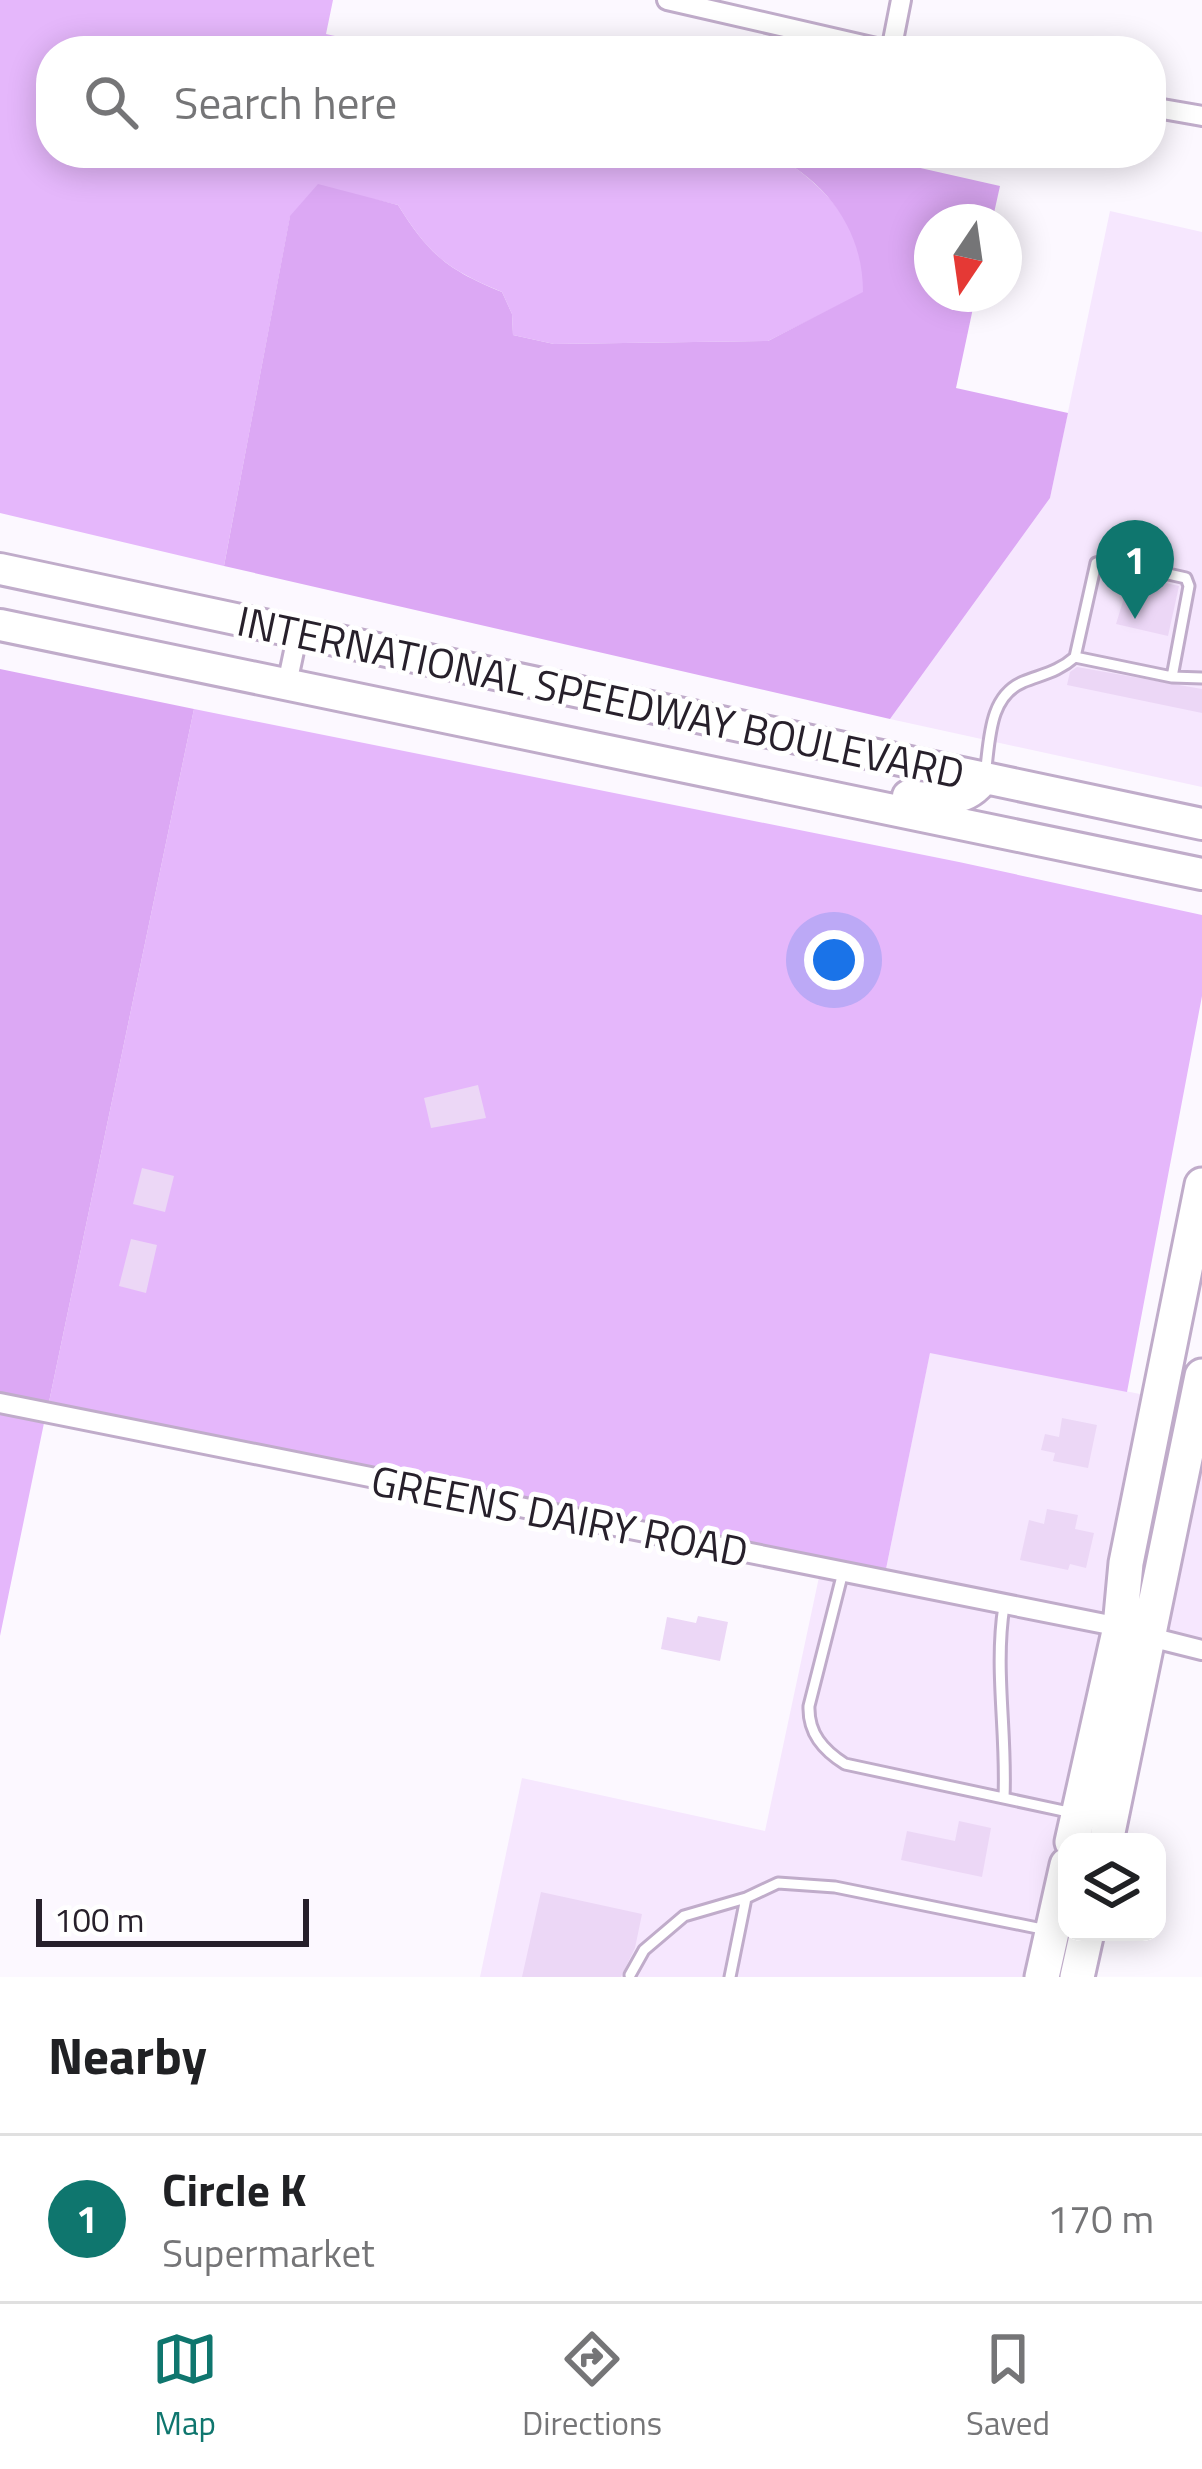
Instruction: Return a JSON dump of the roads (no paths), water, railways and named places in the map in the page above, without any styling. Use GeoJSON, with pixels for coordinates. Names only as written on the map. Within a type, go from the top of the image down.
{"type":"FeatureCollection","features":[{"type":"Feature","properties":{"kind":"highway"},"geometry":{"type":"LineString","coordinates":[[1108,1833],[1135,1708],[1134,1606],[1126,1563],[1202,1185]]}},
{"type":"Feature","properties":{"kind":"highway"},"geometry":{"type":"LineString","coordinates":[[1075,1828],[1135,1632],[1202,1376]]}},
{"type":"Feature","properties":{"kind":"highway"},"geometry":{"type":"LineString","coordinates":[[1042,1977],[1058,1905]]}},
{"type":"Feature","properties":{"kind":"highway"},"geometry":{"type":"LineString","coordinates":[[1078,1977],[1085,1941]]}},
{"type":"Feature","properties":{"kind":"main road","name":"INTERNATIONAL SPEEDWAY BOULEVARD"},"geometry":{"type":"LineString","coordinates":[[0,569],[1202,824]]}},
{"type":"Feature","properties":{"kind":"main road","name":"INTERNATIONAL SPEEDWAY BOULEVARD"},"geometry":{"type":"LineString","coordinates":[[0,625],[1202,874]]}},
{"type":"Feature","properties":{"kind":"main road"},"geometry":{"type":"LineString","coordinates":[[706,771],[945,800],[965,796],[984,778]]}},
{"type":"Feature","properties":{"kind":"street"},"geometry":{"type":"LineString","coordinates":[[893,36],[901,0]]}},
{"type":"Feature","properties":{"kind":"street"},"geometry":{"type":"LineString","coordinates":[[673,1],[825,36]]}},
{"type":"Feature","properties":{"kind":"street"},"geometry":{"type":"LineString","coordinates":[[1166,110],[1202,116]]}},
{"type":"Feature","properties":{"kind":"street"},"geometry":{"type":"LineString","coordinates":[[287,684],[298,632]]}},
{"type":"Feature","properties":{"kind":"street","name":"GREENS DAIRY ROAD"},"geometry":{"type":"LineString","coordinates":[[0,1403],[1004,1604],[1202,1649]]}},
{"type":"Feature","properties":{"kind":"lane"},"geometry":{"type":"LineString","coordinates":[[984,778],[994,712],[1006,691],[1060,670],[1075,657],[1096,563],[1106,560],[1186,578],[1188,601],[1172,677]]}},
{"type":"Feature","properties":{"kind":"lane"},"geometry":{"type":"LineString","coordinates":[[1075,657],[1172,677],[1202,678]]}},
{"type":"Feature","properties":{"kind":"lane"},"geometry":{"type":"LineString","coordinates":[[843,1572],[808,1706],[815,1736],[829,1754],[844,1764],[1004,1797],[1075,1828]]}},
{"type":"Feature","properties":{"kind":"lane"},"geometry":{"type":"LineString","coordinates":[[1004,1604],[998,1651],[1005,1724],[1004,1797]]}},
{"type":"Feature","properties":{"kind":"lane"},"geometry":{"type":"LineString","coordinates":[[630,1975],[644,1950],[684,1916],[746,1898],[778,1882],[835,1887],[1052,1931]]}},
{"type":"Feature","properties":{"kind":"lane"},"geometry":{"type":"LineString","coordinates":[[730,1977],[746,1898]]}},
{"type":"Feature","properties":{"kind":"place","name":"Circle K"},"geometry":{"type":"Point","coordinates":[1135,619]}}]}
